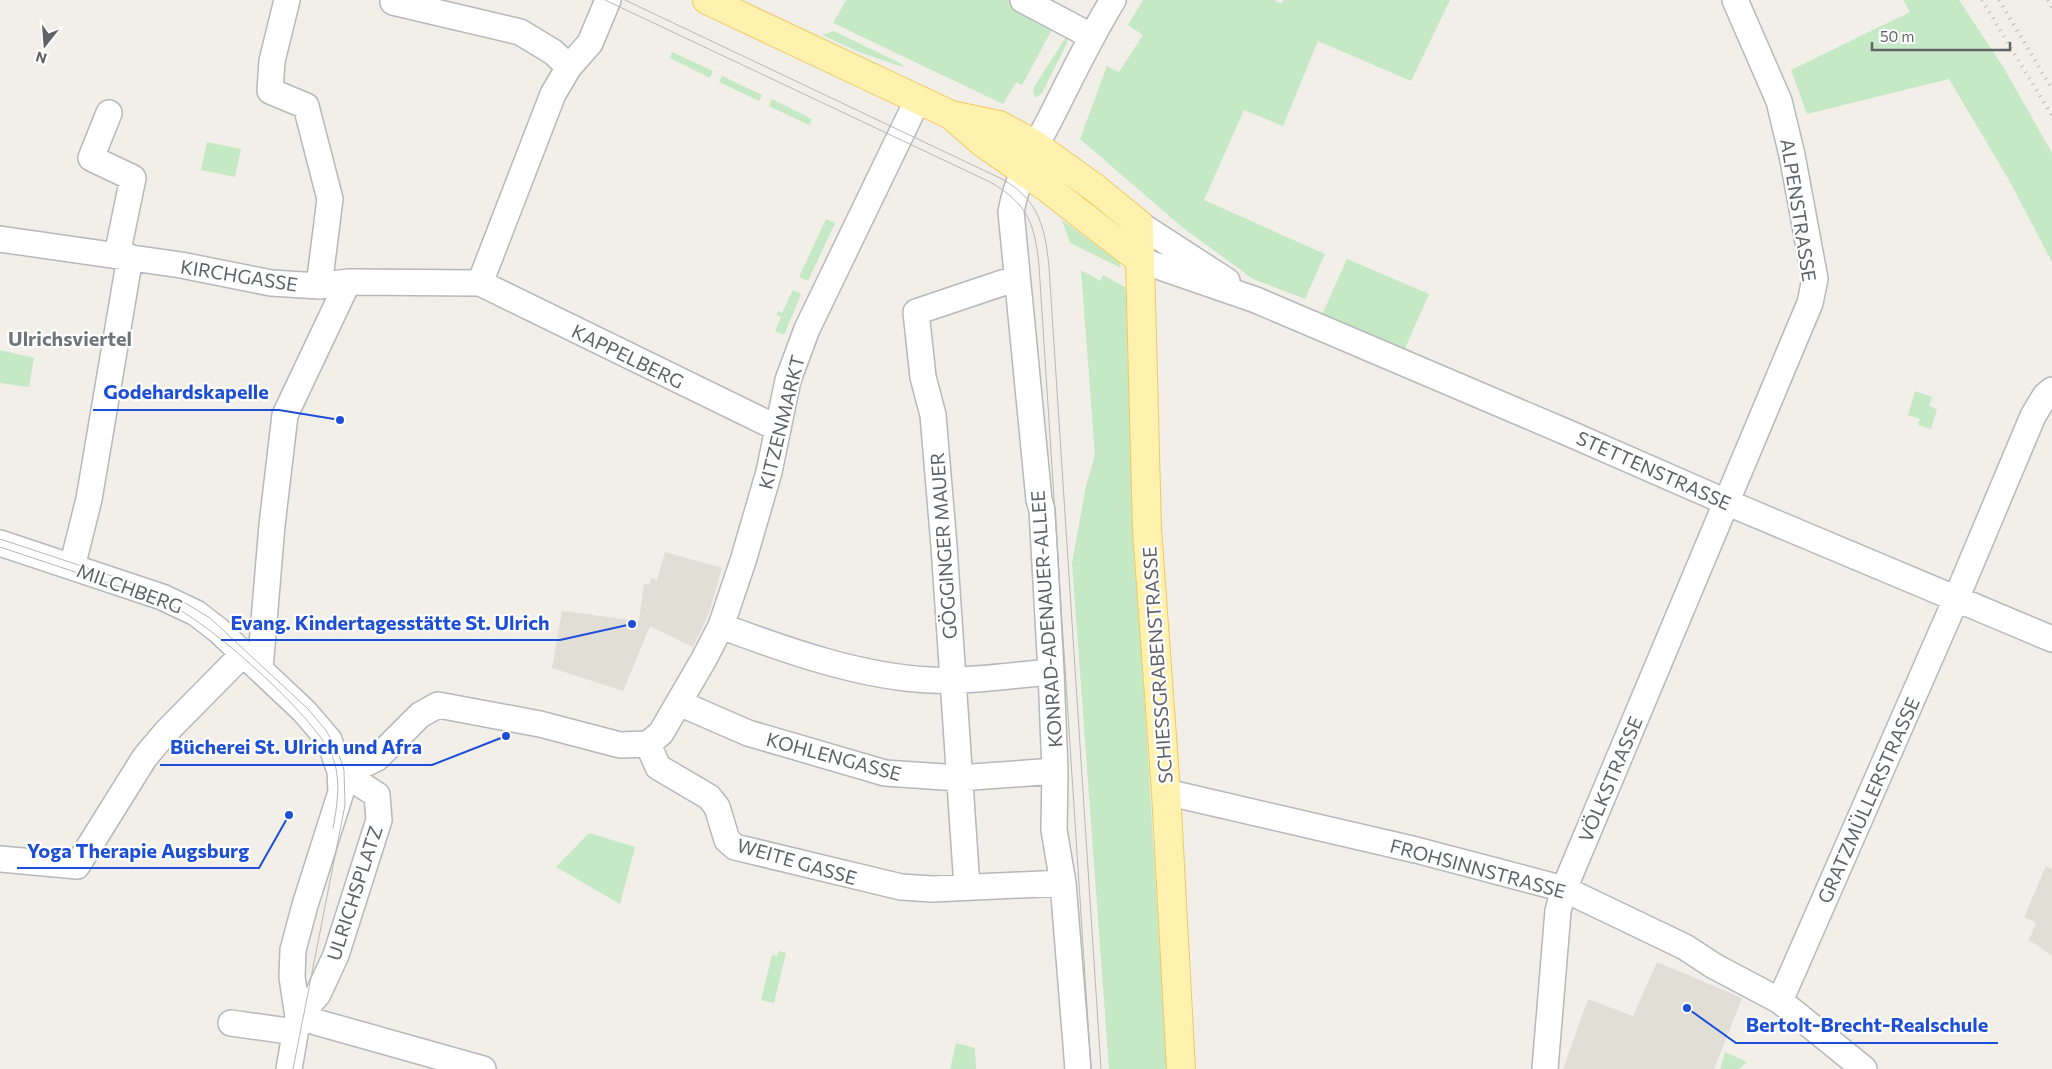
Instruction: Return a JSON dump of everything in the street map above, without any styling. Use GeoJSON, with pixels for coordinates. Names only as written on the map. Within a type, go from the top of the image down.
{"type":"FeatureCollection","features":[{"type":"Feature","properties":{"kind":"main road"},"geometry":{"type":"LineString","coordinates":[[707,0],[951,115],[999,125],[1035,145],[1139,224]]}},
{"type":"Feature","properties":{"kind":"main road"},"geometry":{"type":"LineString","coordinates":[[951,115],[983,143],[1023,170],[1140,260]]}},
{"type":"Feature","properties":{"kind":"main road","name":"SCHIESSGRABENSTRASSE"},"geometry":{"type":"LineString","coordinates":[[1139,224],[1147,529],[1166,792],[1181,1069]]}},
{"type":"Feature","properties":{"kind":"street"},"geometry":{"type":"LineString","coordinates":[[287,0],[272,61],[270,91],[306,106],[330,199],[319,286]]}},
{"type":"Feature","properties":{"kind":"street"},"geometry":{"type":"LineString","coordinates":[[480,283],[552,94],[569,67],[590,43],[608,0]]}},
{"type":"Feature","properties":{"kind":"street"},"geometry":{"type":"LineString","coordinates":[[1024,0],[1091,36]]}},
{"type":"Feature","properties":{"kind":"street","name":"KONRAD-ADENAUER-ALLEE"},"geometry":{"type":"LineString","coordinates":[[1078,1069],[1063,884],[1054,830],[1055,771],[1052,672],[1042,510],[1039,500],[1011,212],[1023,170],[1035,145],[1091,36],[1113,0]]}},
{"type":"Feature","properties":{"kind":"street","name":"ALPENSTRASSE"},"geometry":{"type":"LineString","coordinates":[[1726,502],[1801,327],[1810,303],[1815,280],[1792,155],[1779,101],[1734,0]]}},
{"type":"Feature","properties":{"kind":"street"},"geometry":{"type":"LineString","coordinates":[[393,2],[520,32],[553,52],[569,67]]}},
{"type":"Feature","properties":{"kind":"street","name":"KITZENMARKT"},"geometry":{"type":"LineString","coordinates":[[648,744],[661,733],[679,704],[720,626],[743,561],[769,472],[788,380],[807,329],[918,99]]}},
{"type":"Feature","properties":{"kind":"street"},"geometry":{"type":"LineString","coordinates":[[72,567],[89,499],[133,178],[91,158],[108,113]]}},
{"type":"Feature","properties":{"kind":"street","name":"STETTENSTRASSE"},"geometry":{"type":"LineString","coordinates":[[1139,224],[1256,300]]}},
{"type":"Feature","properties":{"kind":"street","name":"KIRCHGASSE"},"geometry":{"type":"LineString","coordinates":[[0,239],[123,256],[271,283],[319,286],[348,282],[480,283]]}},
{"type":"Feature","properties":{"kind":"street","name":"STETTENSTRASSE"},"geometry":{"type":"LineString","coordinates":[[1140,260],[1256,300],[1726,502],[2052,639]]}},
{"type":"Feature","properties":{"kind":"street","name":"GÖGGINGER MAUER"},"geometry":{"type":"LineString","coordinates":[[967,887],[944,546],[933,415],[923,377],[916,312],[1017,278]]}},
{"type":"Feature","properties":{"kind":"street"},"geometry":{"type":"LineString","coordinates":[[0,859],[77,866],[145,757],[167,731],[252,661],[272,525],[284,415],[348,282]]}},
{"type":"Feature","properties":{"kind":"street","name":"KAPPELBERG"},"geometry":{"type":"LineString","coordinates":[[480,283],[777,428]]}},
{"type":"Feature","properties":{"kind":"street","name":"GRATZMÜLLERSTRASSE"},"geometry":{"type":"LineString","coordinates":[[1780,1001],[1956,598],[2033,416],[2044,396],[2052,390]]}},
{"type":"Feature","properties":{"kind":"street","name":"VÖLKSTRASSE"},"geometry":{"type":"LineString","coordinates":[[1545,1069],[1558,911],[1564,889],[1726,502]]}},
{"type":"Feature","properties":{"kind":"street","name":"MILCHBERG"},"geometry":{"type":"LineString","coordinates":[[0,543],[162,597],[186,608],[218,630],[322,731],[334,750],[340,771]]}},
{"type":"Feature","properties":{"kind":"street"},"geometry":{"type":"LineString","coordinates":[[720,626],[834,663],[910,678],[952,679],[1052,672]]}},
{"type":"Feature","properties":{"kind":"street","name":"KOHLENGASSE"},"geometry":{"type":"LineString","coordinates":[[679,704],[748,733],[848,763],[903,775],[959,778],[1055,771]]}},
{"type":"Feature","properties":{"kind":"street"},"geometry":{"type":"LineString","coordinates":[[289,1069],[297,1025],[292,977],[294,950],[305,905],[341,792],[340,771],[359,767],[377,758],[420,714],[438,705],[540,724],[620,745],[648,744]]}},
{"type":"Feature","properties":{"kind":"street","name":"WEITE GASSE"},"geometry":{"type":"LineString","coordinates":[[648,744],[658,767],[709,797],[717,807],[727,840],[735,848],[901,887],[1063,884]]}},
{"type":"Feature","properties":{"kind":"street","name":"ULRICHSPLATZ"},"geometry":{"type":"LineString","coordinates":[[297,1025],[318,994],[336,955],[379,820],[377,795],[340,771]]}},
{"type":"Feature","properties":{"kind":"street","name":"FROHSINNSTRASSE"},"geometry":{"type":"LineString","coordinates":[[1166,792],[1416,850],[1564,889],[1685,947],[1714,966],[1780,1001],[1864,1069]]}},
{"type":"Feature","properties":{"kind":"street"},"geometry":{"type":"LineString","coordinates":[[231,1023],[297,1025],[484,1069]]}},
{"type":"Feature","properties":{"kind":"shaded area"},"geometry":{"type":"Polygon","coordinates":[[[665,552],[722,568],[709,613],[693,647],[650,626],[623,691],[552,668],[562,611],[639,621],[644,583],[649,585],[651,578],[657,580],[665,552]]]}},
{"type":"Feature","properties":{"kind":"shaded area"},"geometry":{"type":"Polygon","coordinates":[[[2046,866],[2052,869],[2052,956],[2029,940],[2036,923],[2024,917],[2046,866]]]}},
{"type":"Feature","properties":{"kind":"shaded area"},"geometry":{"type":"Polygon","coordinates":[[[1657,962],[1742,998],[1714,1069],[1563,1069],[1588,999],[1633,1016],[1657,962]]]}},
{"type":"Feature","properties":{"kind":"green space"},"geometry":{"type":"Polygon","coordinates":[[[846,0],[1009,0],[1054,26],[1022,85],[1016,82],[1003,104],[833,23],[846,0]]]}},
{"type":"Feature","properties":{"kind":"green space"},"geometry":{"type":"Polygon","coordinates":[[[1143,0],[1274,0],[1281,4],[1284,0],[1450,0],[1411,81],[1318,41],[1283,126],[1244,110],[1204,200],[1325,254],[1305,299],[1253,279],[1182,227],[1080,139],[1107,66],[1119,72],[1143,35],[1128,25],[1143,0]]]}},
{"type":"Feature","properties":{"kind":"green space"},"geometry":{"type":"Polygon","coordinates":[[[1903,0],[1959,0],[2002,65],[2052,153],[2052,262],[2009,180],[1949,79],[1807,114],[1791,70],[1910,12],[1903,0]]]}},
{"type":"Feature","properties":{"kind":"green space"},"geometry":{"type":"Polygon","coordinates":[[[834,31],[902,64],[903,67],[859,52],[822,35],[834,31]]]}},
{"type":"Feature","properties":{"kind":"green space"},"geometry":{"type":"Polygon","coordinates":[[[1066,37],[1068,41],[1042,93],[1036,98],[1033,93],[1034,87],[1066,37]]]}},
{"type":"Feature","properties":{"kind":"green space"},"geometry":{"type":"Polygon","coordinates":[[[672,52],[713,71],[710,78],[670,58],[672,52]]]}},
{"type":"Feature","properties":{"kind":"green space"},"geometry":{"type":"Polygon","coordinates":[[[722,76],[762,95],[759,101],[719,82],[722,76]]]}},
{"type":"Feature","properties":{"kind":"green space"},"geometry":{"type":"Polygon","coordinates":[[[772,99],[812,119],[809,125],[769,106],[772,99]]]}},
{"type":"Feature","properties":{"kind":"green space"},"geometry":{"type":"Polygon","coordinates":[[[207,142],[241,149],[235,177],[201,170],[207,142]]]}},
{"type":"Feature","properties":{"kind":"green space"},"geometry":{"type":"Polygon","coordinates":[[[826,219],[835,223],[808,281],[799,277],[826,219]]]}},
{"type":"Feature","properties":{"kind":"green space"},"geometry":{"type":"Polygon","coordinates":[[[1062,220],[1106,252],[1117,257],[1121,268],[1070,243],[1062,220]]]}},
{"type":"Feature","properties":{"kind":"green space"},"geometry":{"type":"Polygon","coordinates":[[[1347,259],[1429,294],[1403,353],[1321,317],[1347,259]]]}},
{"type":"Feature","properties":{"kind":"green space"},"geometry":{"type":"Polygon","coordinates":[[[1081,270],[1100,281],[1103,275],[1125,287],[1127,301],[1136,561],[1167,1069],[1109,1069],[1072,563],[1086,486],[1095,455],[1081,270]]]}},
{"type":"Feature","properties":{"kind":"green space"},"geometry":{"type":"Polygon","coordinates":[[[793,290],[801,294],[784,335],[775,331],[781,317],[776,315],[778,311],[782,313],[793,290]]]}},
{"type":"Feature","properties":{"kind":"green space"},"geometry":{"type":"Polygon","coordinates":[[[0,350],[34,358],[29,387],[0,383],[0,350]]]}},
{"type":"Feature","properties":{"kind":"green space"},"geometry":{"type":"Polygon","coordinates":[[[1915,391],[1932,397],[1929,406],[1937,409],[1931,429],[1918,425],[1920,419],[1908,415],[1915,391]]]}},
{"type":"Feature","properties":{"kind":"green space"},"geometry":{"type":"Polygon","coordinates":[[[589,833],[635,847],[620,904],[556,867],[589,833]]]}},
{"type":"Feature","properties":{"kind":"green space"},"geometry":{"type":"Polygon","coordinates":[[[779,951],[786,953],[774,1003],[761,1000],[772,955],[777,956],[779,951]]]}},
{"type":"Feature","properties":{"kind":"green space"},"geometry":{"type":"Polygon","coordinates":[[[956,1043],[975,1048],[976,1069],[950,1069],[956,1043]]]}},
{"type":"Feature","properties":{"kind":"green space"},"geometry":{"type":"Polygon","coordinates":[[[1725,1052],[1747,1062],[1739,1069],[1720,1069],[1725,1052]]]}},
{"type":"Feature","properties":{"kind":"tram line"},"geometry":{"type":"LineString","coordinates":[[605,0],[990,182],[1013,198],[1027,216],[1035,238],[1039,266],[1091,1069]]}},
{"type":"Feature","properties":{"kind":"tram line"},"geometry":{"type":"LineString","coordinates":[[625,0],[1002,179],[1024,196],[1038,216],[1045,239],[1049,267],[1101,1069]]}},
{"type":"Feature","properties":{"kind":"tram line"},"geometry":{"type":"LineString","coordinates":[[0,539],[163,593],[187,604],[210,618],[307,708],[325,729],[337,749],[344,770],[345,805],[293,1069]]}},
{"type":"Feature","properties":{"kind":"tram line"},"geometry":{"type":"LineString","coordinates":[[0,547],[142,594],[172,606],[190,616],[237,652],[287,699],[309,722],[325,744],[334,761],[338,786],[333,828]]}},
{"type":"Feature","properties":{"kind":"railway"},"geometry":{"type":"LineString","coordinates":[[1982,0],[2052,116]]}},
{"type":"Feature","properties":{"kind":"railway"},"geometry":{"type":"LineString","coordinates":[[1999,0],[2052,89]]}},
{"type":"Feature","properties":{"kind":"railway"},"geometry":{"type":"LineString","coordinates":[[2048,0],[2052,7]]}},
{"type":"Feature","properties":{"kind":"place","name":"Godehardskapelle"},"geometry":{"type":"Point","coordinates":[340,420]}},
{"type":"Feature","properties":{"kind":"place","name":"Evang. Kindertagesstätte St. Ulrich"},"geometry":{"type":"Point","coordinates":[632,624]}},
{"type":"Feature","properties":{"kind":"place","name":"Bücherei St. Ulrich und Afra"},"geometry":{"type":"Point","coordinates":[506,736]}},
{"type":"Feature","properties":{"kind":"place","name":"Yoga Therapie Augsburg"},"geometry":{"type":"Point","coordinates":[289,815]}},
{"type":"Feature","properties":{"kind":"place","name":"Bertolt-Brecht-Realschule"},"geometry":{"type":"Point","coordinates":[1687,1008]}},
{"type":"Feature","properties":{"kind":"district","name":"Ulrichsviertel"},"geometry":{"type":"Point","coordinates":[70,338]}}]}
